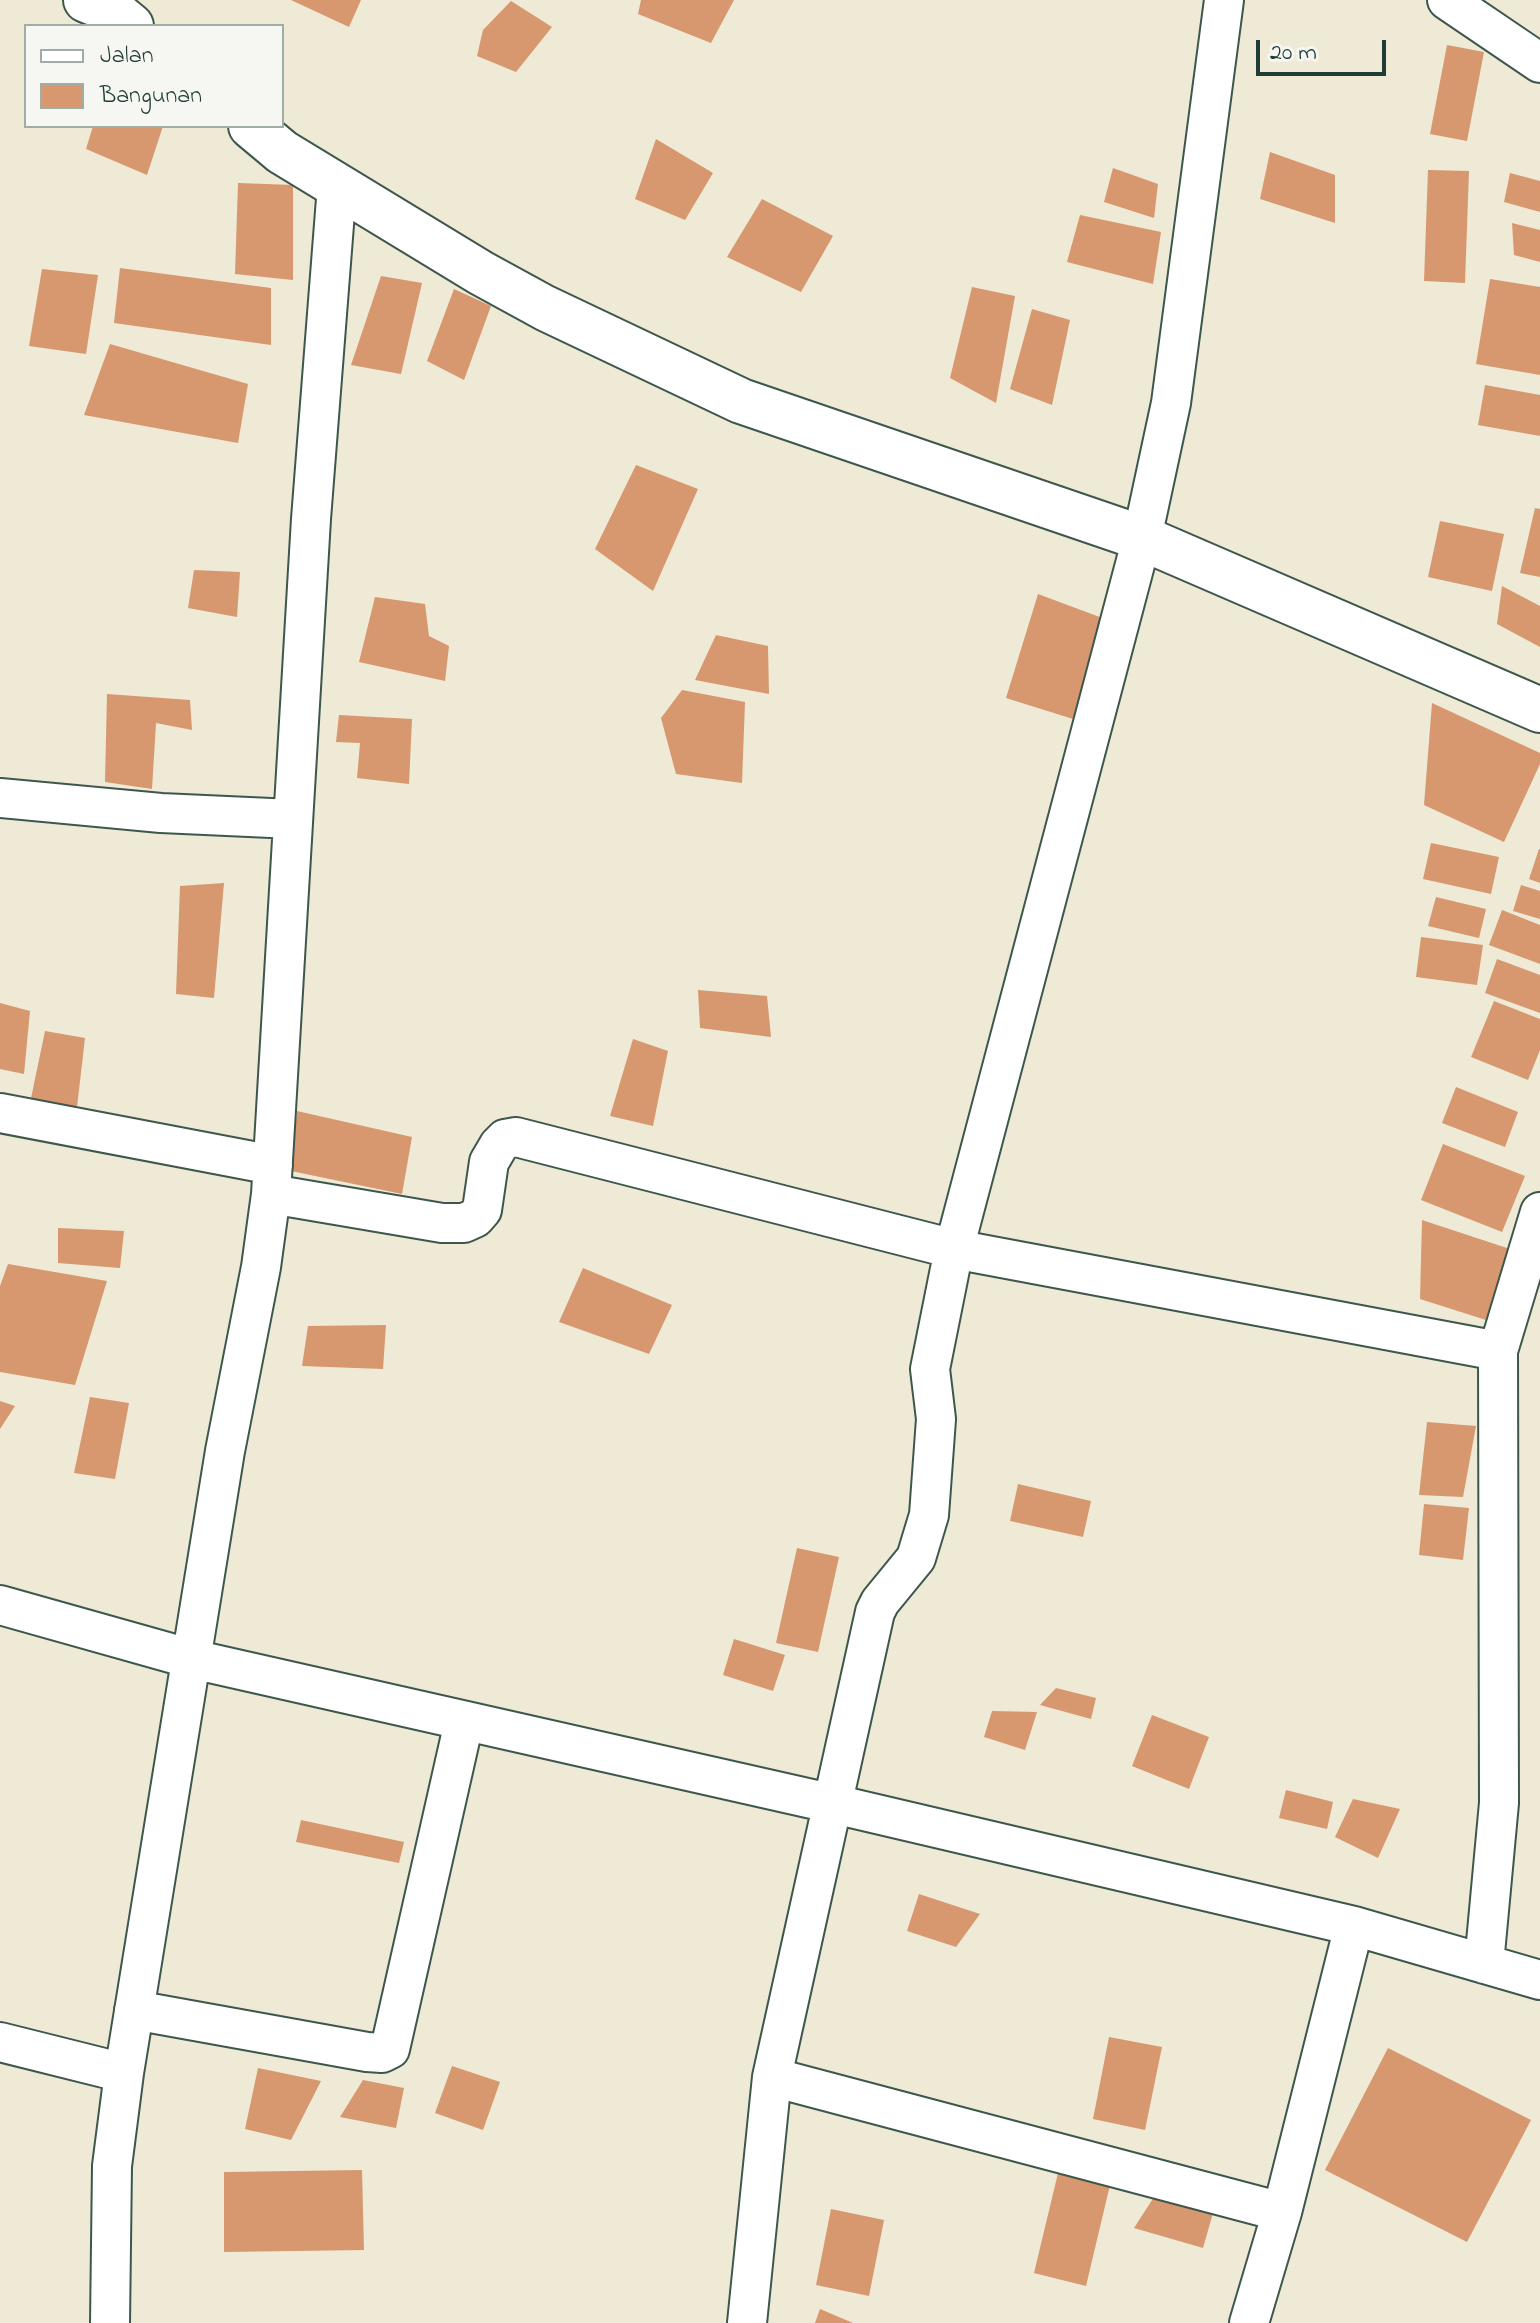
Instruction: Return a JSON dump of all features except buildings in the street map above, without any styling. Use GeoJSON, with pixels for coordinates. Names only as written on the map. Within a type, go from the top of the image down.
{"type":"FeatureCollection","features":[{"type":"Feature","properties":{"kind":"street"},"geometry":{"type":"LineString","coordinates":[[86,0],[113,11],[129,24]]}},
{"type":"Feature","properties":{"kind":"street"},"geometry":{"type":"LineString","coordinates":[[747,2323],[772,2077],[875,1612],[916,1558],[929,1515],[936,1419],[930,1369],[954,1249],[1142,538],[1171,403],[1224,0]]}},
{"type":"Feature","properties":{"kind":"street"},"geometry":{"type":"LineString","coordinates":[[1447,0],[1540,63]]}},
{"type":"Feature","properties":{"kind":"street"},"geometry":{"type":"LineString","coordinates":[[253,128],[282,152],[481,273],[545,308],[741,401],[1142,538],[1540,710]]}},
{"type":"Feature","properties":{"kind":"street"},"geometry":{"type":"LineString","coordinates":[[110,2323],[112,2166],[124,2073],[225,1451],[261,1267],[272,1180],[311,519],[337,186]]}},
{"type":"Feature","properties":{"kind":"street"},"geometry":{"type":"LineString","coordinates":[[0,798],[161,813],[293,819]]}},
{"type":"Feature","properties":{"kind":"street"},"geometry":{"type":"LineString","coordinates":[[0,1113],[442,1223],[464,1223],[482,1210],[489,1162],[505,1139],[516,1137],[954,1249],[1498,1351]]}},
{"type":"Feature","properties":{"kind":"street"},"geometry":{"type":"LineString","coordinates":[[1484,1964],[1499,1803],[1498,1351],[1540,1212]]}},
{"type":"Feature","properties":{"kind":"street"},"geometry":{"type":"LineString","coordinates":[[0,1605],[192,1659],[834,1804],[1354,1926],[1540,1980]]}},
{"type":"Feature","properties":{"kind":"street"},"geometry":{"type":"LineString","coordinates":[[134,2010],[367,2052],[382,2053],[390,2049],[464,1722]]}},
{"type":"Feature","properties":{"kind":"street"},"geometry":{"type":"LineString","coordinates":[[1249,2323],[1282,2212],[1354,1926]]}},
{"type":"Feature","properties":{"kind":"street"},"geometry":{"type":"LineString","coordinates":[[0,2042],[124,2073]]}},
{"type":"Feature","properties":{"kind":"street"},"geometry":{"type":"LineString","coordinates":[[772,2077],[1282,2212]]}}]}
